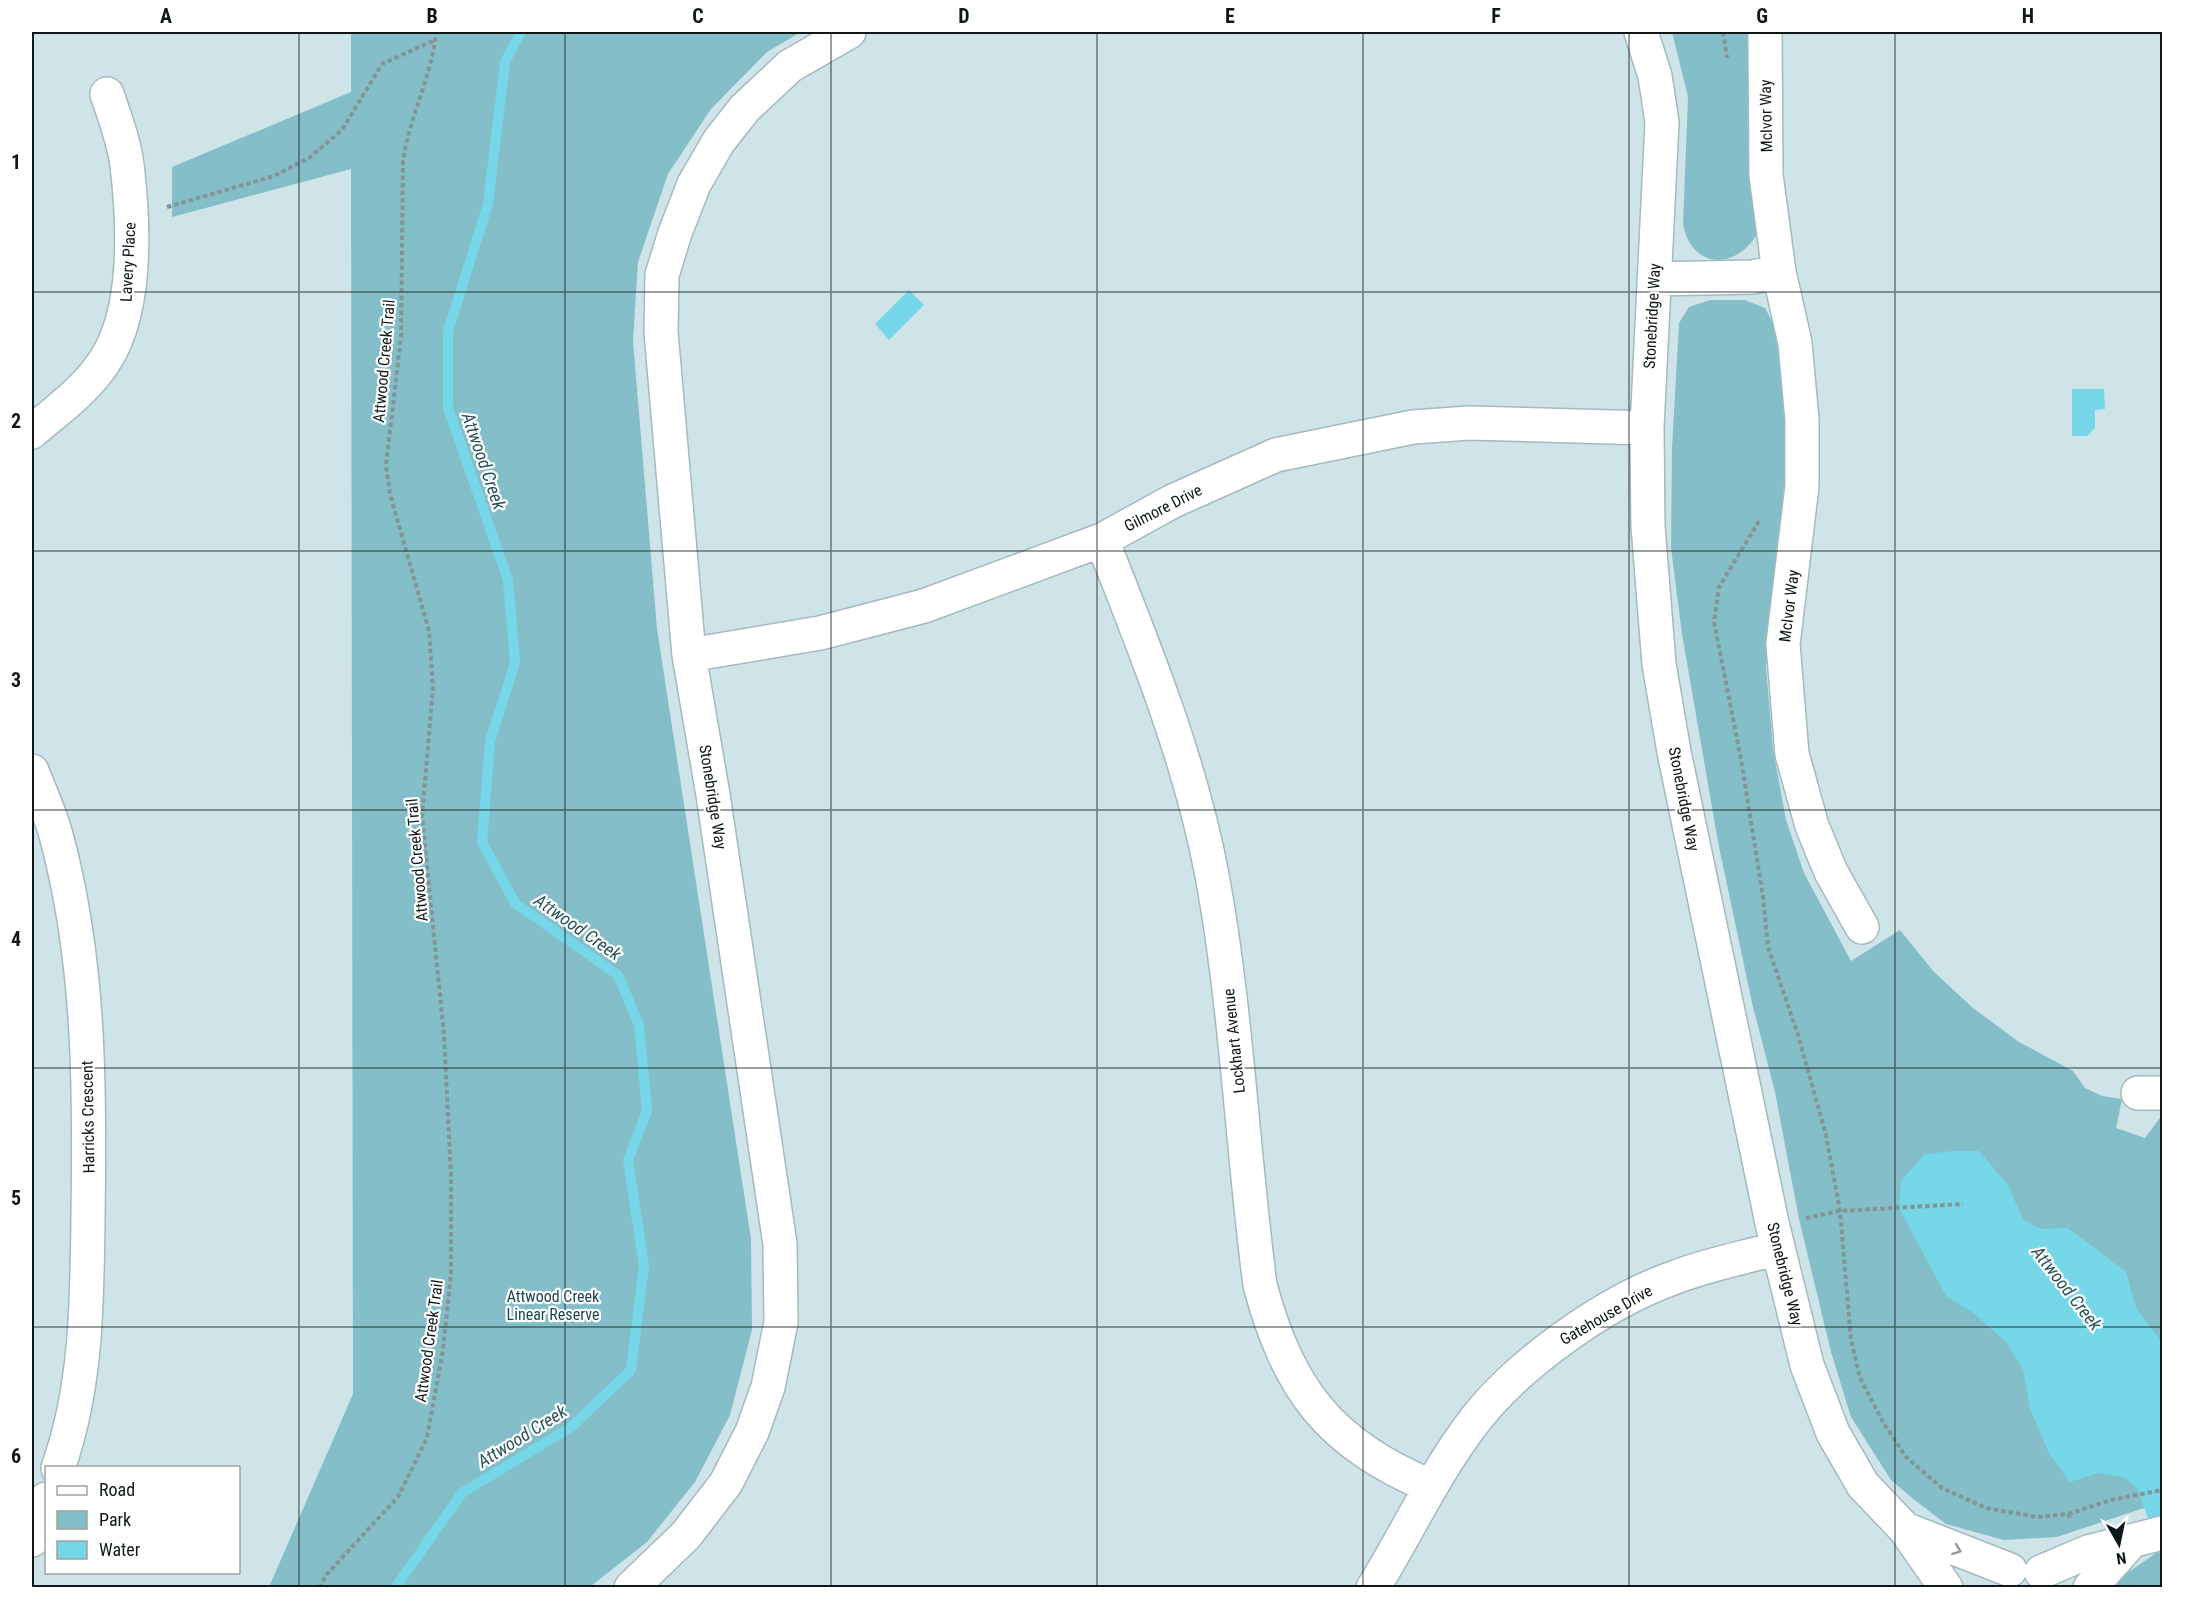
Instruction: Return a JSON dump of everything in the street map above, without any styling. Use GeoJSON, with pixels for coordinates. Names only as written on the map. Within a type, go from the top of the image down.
{"type":"FeatureCollection","features":[{"type":"Feature","properties":{"kind":"street","name":"Stonebridge Way"},"geometry":{"type":"LineString","coordinates":[[631,1587],[686,1536],[726,1483],[752,1432],[768,1387],[781,1322],[782,1279],[778,1233],[713,795],[689,655],[661,332],[662,275],[694,183],[719,141],[745,108],[790,66],[849,32]]}},
{"type":"Feature","properties":{"kind":"street","name":"Stonebridge Way"},"geometry":{"type":"LineString","coordinates":[[1641,32],[1655,76],[1662,122],[1647,428],[1648,526],[1659,664],[1674,752],[1778,1248],[1807,1365],[1833,1433],[1863,1485],[1905,1529],[1946,1587]]}},
{"type":"Feature","properties":{"kind":"street","name":"McIvor Way"},"geometry":{"type":"LineString","coordinates":[[1765,32],[1766,175],[1779,272],[1796,343],[1802,420],[1802,486],[1783,644],[1791,754],[1812,826],[1832,872],[1862,927]]}},
{"type":"Feature","properties":{"kind":"street","name":"Lavery Place"},"geometry":{"type":"LineString","coordinates":[[32,432],[85,385],[105,362],[119,333],[128,301],[130,218],[127,165],[122,138],[107,94]]}},
{"type":"Feature","properties":{"kind":"street"},"geometry":{"type":"LineString","coordinates":[[1654,279],[1752,277],[1779,272]]}},
{"type":"Feature","properties":{"kind":"street","name":"Gilmore Drive"},"geometry":{"type":"LineString","coordinates":[[689,655],[820,633],[924,606],[1102,540],[1173,501],[1276,455],[1377,432],[1469,423],[1647,428]]}},
{"type":"Feature","properties":{"kind":"street","name":"Lockhart Avenue"},"geometry":{"type":"LineString","coordinates":[[1102,540],[1159,686],[1189,779],[1212,874],[1230,1003],[1256,1254],[1260,1285],[1270,1325],[1291,1373],[1319,1412],[1357,1448],[1397,1472],[1430,1486]]}},
{"type":"Feature","properties":{"kind":"street","name":"Harricks Crescent"},"geometry":{"type":"LineString","coordinates":[[32,771],[55,832],[73,909],[82,966],[90,1096],[87,1295],[80,1383],[58,1466]]}},
{"type":"Feature","properties":{"kind":"street","name":"Gatehouse Drive"},"geometry":{"type":"LineString","coordinates":[[1372,1587],[1393,1556],[1430,1486],[1470,1426],[1506,1386],[1557,1342],[1609,1309],[1672,1278],[1778,1248]]}},
{"type":"Feature","properties":{"kind":"street"},"geometry":{"type":"LineString","coordinates":[[32,1540],[45,1502]]}},
{"type":"Feature","properties":{"kind":"street","name":"Stonebridge Way"},"geometry":{"type":"LineString","coordinates":[[1905,1529],[2038,1577]]}},
{"type":"Feature","properties":{"kind":"street"},"geometry":{"type":"LineString","coordinates":[[1981,1587],[1994,1577],[2038,1577],[2088,1552],[2163,1533]]}},
{"type":"Feature","properties":{"kind":"street"},"geometry":{"type":"LineString","coordinates":[[2090,1587],[2130,1543]]}},
{"type":"Feature","properties":{"kind":"path","name":"Attwood Creek Trail"},"geometry":{"type":"LineString","coordinates":[[319,1587],[327,1574],[398,1497],[426,1438],[443,1350],[451,1274],[451,1176],[444,1035],[422,816],[433,688],[429,631],[390,494],[386,465],[401,336],[405,151],[433,62],[436,32]]}},
{"type":"Feature","properties":{"kind":"path"},"geometry":{"type":"LineString","coordinates":[[130,218],[274,176],[309,158],[342,130],[382,64],[435,40]]}},
{"type":"Feature","properties":{"kind":"path"},"geometry":{"type":"LineString","coordinates":[[1840,1211],[1963,1204]]}},
{"type":"Feature","properties":{"kind":"path"},"geometry":{"type":"LineString","coordinates":[[2068,1514],[2111,1500],[2163,1490]]}},
{"type":"Feature","properties":{"kind":"green space","name":"Attwood Creek Linear Reserve"},"geometry":{"type":"Polygon","coordinates":[[[351,32],[801,32],[767,52],[711,109],[668,174],[638,262],[633,341],[657,629],[751,1239],[752,1330],[730,1415],[695,1482],[647,1542],[591,1586],[269,1587],[353,1394],[351,169],[172,217],[172,167],[351,92],[351,32]]]}},
{"type":"Feature","properties":{"kind":"green space"},"geometry":{"type":"Polygon","coordinates":[[[1672,32],[1751,32],[1760,229],[1751,243],[1741,252],[1729,258],[1717,260],[1696,251],[1688,240],[1683,224],[1688,97],[1672,32]]]}},
{"type":"Feature","properties":{"kind":"green space"},"geometry":{"type":"Polygon","coordinates":[[[1710,300],[1745,300],[1765,308],[1774,325],[1787,408],[1785,474],[1766,667],[1773,749],[1786,820],[1804,873],[1851,961],[1900,930],[1934,972],[1973,1008],[2019,1042],[2073,1071],[2085,1088],[2102,1096],[2122,1099],[2116,1128],[2145,1138],[2162,1115],[2162,1502],[2057,1537],[2004,1540],[1946,1524],[1912,1498],[1891,1480],[1851,1417],[1831,1352],[1799,1219],[1775,1092],[1752,1003],[1718,842],[1682,634],[1671,548],[1672,448],[1679,323],[1689,307],[1710,300]]]}},
{"type":"Feature","properties":{"kind":"green space"},"geometry":{"type":"Polygon","coordinates":[[[2162,1549],[2162,1587],[2109,1588],[2114,1582],[2162,1549]]]}},
{"type":"Feature","properties":{"kind":"water"},"geometry":{"type":"Polygon","coordinates":[[[909,290],[924,305],[889,340],[875,324],[909,290]]]}},
{"type":"Feature","properties":{"kind":"water"},"geometry":{"type":"Polygon","coordinates":[[[2072,389],[2104,389],[2105,409],[2095,410],[2095,428],[2087,436],[2072,436],[2072,389]]]}},
{"type":"Feature","properties":{"kind":"water"},"geometry":{"type":"Polygon","coordinates":[[[1979,1151],[2008,1185],[2023,1220],[2041,1229],[2068,1228],[2126,1272],[2136,1308],[2162,1342],[2162,1561],[2138,1489],[2124,1477],[2098,1473],[2070,1482],[2049,1453],[2030,1409],[2023,1370],[2007,1343],[1972,1312],[1946,1296],[1899,1208],[1901,1181],[1925,1154],[1979,1151]]]}},
{"type":"Feature","properties":{"kind":"waterway","name":"Attwood Creek"},"geometry":{"type":"LineString","coordinates":[[395,1588],[462,1493],[571,1427],[631,1370],[644,1266],[628,1160],[647,1111],[639,1025],[618,975],[515,903],[482,842],[490,741],[515,663],[508,580],[448,408],[448,331],[488,204],[505,62],[521,32]]}}]}
